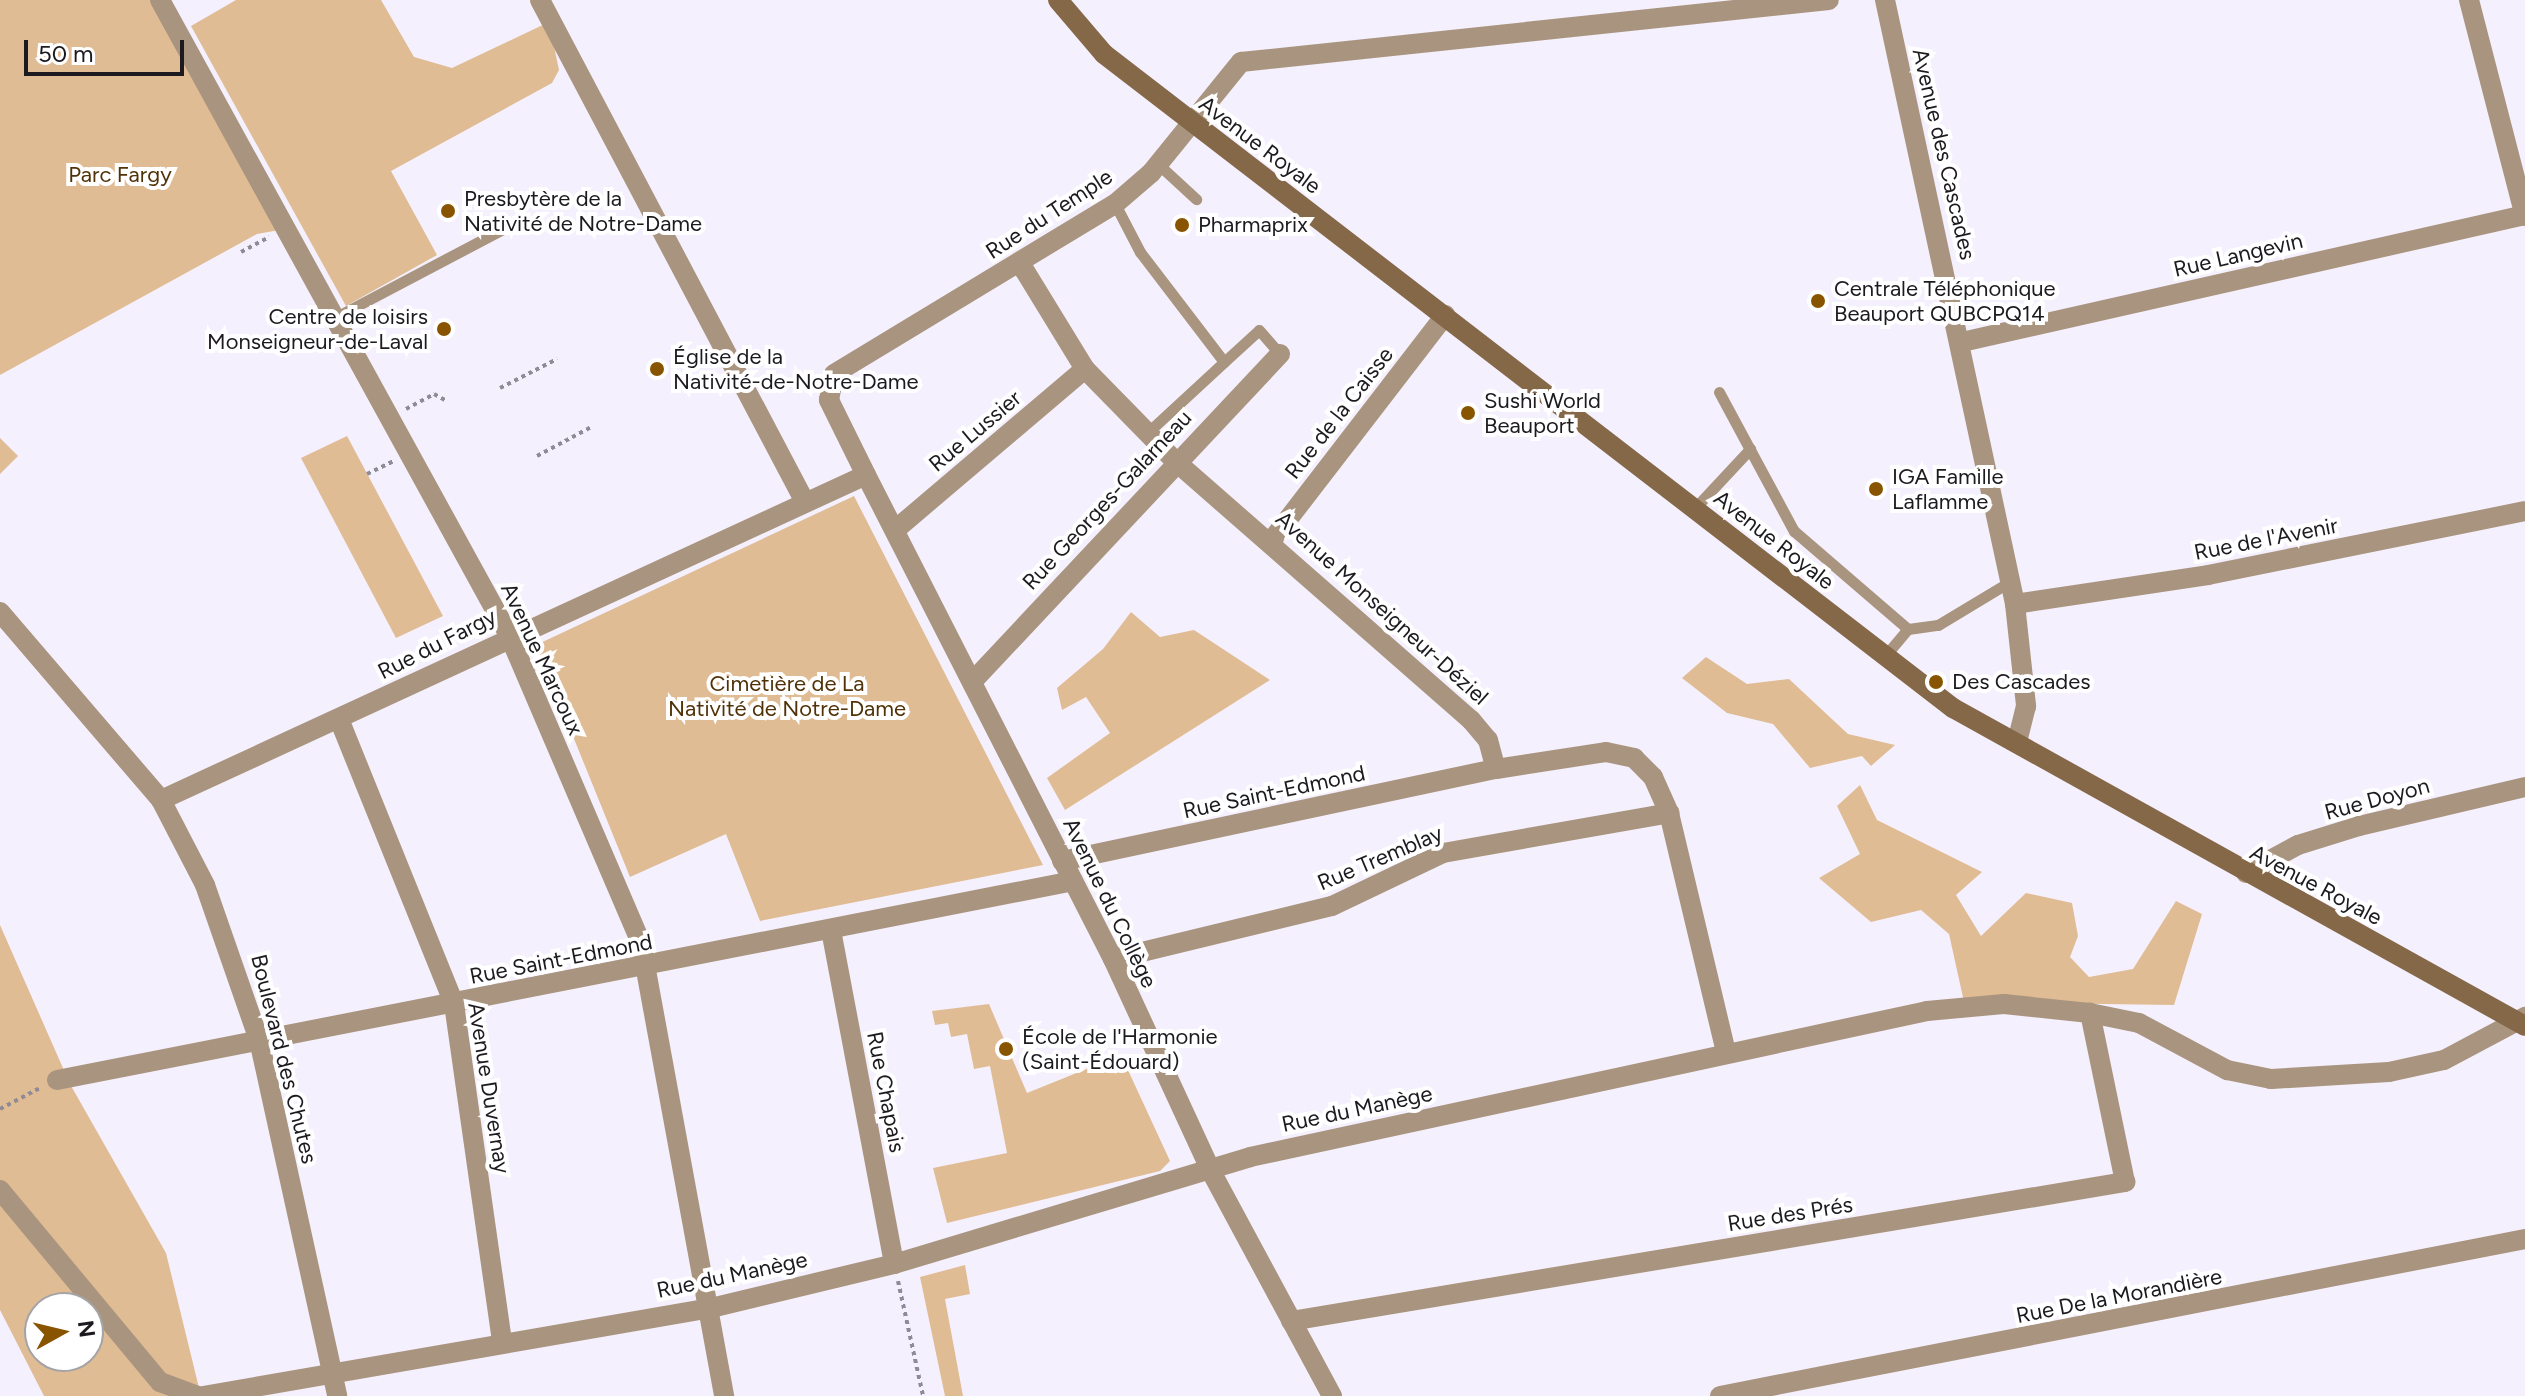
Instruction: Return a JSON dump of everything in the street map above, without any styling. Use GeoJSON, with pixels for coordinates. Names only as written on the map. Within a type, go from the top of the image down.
{"type":"FeatureCollection","features":[{"type":"Feature","properties":{"kind":"main road","name":"Avenue Royale"},"geometry":{"type":"LineString","coordinates":[[1058,0],[1104,54],[1953,708],[2246,873],[2521,1021]]}},
{"type":"Feature","properties":{"kind":"street","name":"Avenue Marcoux"},"geometry":{"type":"LineString","coordinates":[[160,0],[509,635],[641,943],[711,1308],[724,1396]]}},
{"type":"Feature","properties":{"kind":"street"},"geometry":{"type":"LineString","coordinates":[[540,0],[805,502]]}},
{"type":"Feature","properties":{"kind":"street","name":"Rue du Temple"},"geometry":{"type":"LineString","coordinates":[[834,374],[1115,204],[1158,164],[1188,120],[1241,62],[1278,54],[1829,0]]}},
{"type":"Feature","properties":{"kind":"street","name":"Avenue des Cascades"},"geometry":{"type":"LineString","coordinates":[[1885,0],[1962,342],[2011,581],[2026,706],[2017,743]]}},
{"type":"Feature","properties":{"kind":"street"},"geometry":{"type":"LineString","coordinates":[[2469,0],[2525,215]]}},
{"type":"Feature","properties":{"kind":"street","name":"Rue Langevin"},"geometry":{"type":"LineString","coordinates":[[1962,342],[2525,215]]}},
{"type":"Feature","properties":{"kind":"street","name":"Avenue Monseigneur-Déziel"},"geometry":{"type":"LineString","coordinates":[[1020,263],[1085,369],[1174,460],[1272,540],[1471,720],[1488,740],[1496,769]]}},
{"type":"Feature","properties":{"kind":"street","name":"Rue de la Caisse"},"geometry":{"type":"LineString","coordinates":[[1272,540],[1445,315]]}},
{"type":"Feature","properties":{"kind":"street","name":"Rue Georges-Galarneau"},"geometry":{"type":"LineString","coordinates":[[972,682],[1174,460],[1280,354]]}},
{"type":"Feature","properties":{"kind":"street","name":"Rue Lussier"},"geometry":{"type":"LineString","coordinates":[[895,530],[1085,369]]}},
{"type":"Feature","properties":{"kind":"street","name":"Avenue du Collège"},"geometry":{"type":"LineString","coordinates":[[834,374],[829,400],[1113,959],[1211,1171],[1332,1396]]}},
{"type":"Feature","properties":{"kind":"street","name":"Rue du Fargy"},"geometry":{"type":"LineString","coordinates":[[161,800],[339,719],[509,635],[866,475]]}},
{"type":"Feature","properties":{"kind":"street","name":"Rue de l'Avenir"},"geometry":{"type":"LineString","coordinates":[[2015,604],[2208,575],[2525,511]]}},
{"type":"Feature","properties":{"kind":"street","name":"Boulevard des Chutes"},"geometry":{"type":"LineString","coordinates":[[0,612],[161,800],[205,885],[259,1040],[335,1386]]}},
{"type":"Feature","properties":{"kind":"street","name":"Avenue Duvernay"},"geometry":{"type":"LineString","coordinates":[[339,719],[454,1004],[502,1340]]}},
{"type":"Feature","properties":{"kind":"street"},"geometry":{"type":"LineString","coordinates":[[1496,769],[1606,752],[1634,758],[1669,813],[1726,1052]]}},
{"type":"Feature","properties":{"kind":"street","name":"Rue Saint-Edmond"},"geometry":{"type":"LineString","coordinates":[[1062,861],[1496,769]]}},
{"type":"Feature","properties":{"kind":"street","name":"Rue Doyon"},"geometry":{"type":"LineString","coordinates":[[2246,873],[2298,845],[2359,826],[2525,787]]}},
{"type":"Feature","properties":{"kind":"street","name":"Rue Tremblay"},"geometry":{"type":"LineString","coordinates":[[1113,959],[1332,906],[1443,853],[1669,813]]}},
{"type":"Feature","properties":{"kind":"street","name":"Rue Saint-Edmond"},"geometry":{"type":"LineString","coordinates":[[57,1080],[644,968],[1073,881]]}},
{"type":"Feature","properties":{"kind":"street","name":"Rue Chapais"},"geometry":{"type":"LineString","coordinates":[[831,930],[894,1264]]}},
{"type":"Feature","properties":{"kind":"street","name":"Rue du Manège"},"geometry":{"type":"LineString","coordinates":[[0,1190],[160,1382],[200,1396],[335,1386],[502,1340],[711,1308],[894,1264],[1211,1171],[1726,1052],[1927,1011],[2004,1004],[2090,1013],[2139,1023],[2227,1070],[2271,1079],[2389,1072],[2444,1060],[2521,1021]]}},
{"type":"Feature","properties":{"kind":"street","name":"Rue des Prés"},"geometry":{"type":"LineString","coordinates":[[1291,1321],[2125,1182],[2090,1013]]}},
{"type":"Feature","properties":{"kind":"street","name":"Rue De la Morandière"},"geometry":{"type":"LineString","coordinates":[[1720,1396],[2525,1239]]}},
{"type":"Feature","properties":{"kind":"lane"},"geometry":{"type":"LineString","coordinates":[[1158,164],[1196,199]]}},
{"type":"Feature","properties":{"kind":"lane"},"geometry":{"type":"LineString","coordinates":[[1115,204],[1140,252],[1224,362]]}},
{"type":"Feature","properties":{"kind":"lane"},"geometry":{"type":"LineString","coordinates":[[334,318],[512,224]]}},
{"type":"Feature","properties":{"kind":"lane"},"geometry":{"type":"LineString","coordinates":[[1147,433],[1259,330],[1280,354]]}},
{"type":"Feature","properties":{"kind":"lane"},"geometry":{"type":"LineString","coordinates":[[1719,392],[1794,531],[1908,629]]}},
{"type":"Feature","properties":{"kind":"lane"},"geometry":{"type":"LineString","coordinates":[[1695,508],[1750,449]]}},
{"type":"Feature","properties":{"kind":"lane"},"geometry":{"type":"LineString","coordinates":[[1885,656],[1908,629],[1938,625],[2011,581]]}},
{"type":"Feature","properties":{"kind":"path"},"geometry":{"type":"LineString","coordinates":[[241,252],[285,229]]}},
{"type":"Feature","properties":{"kind":"path"},"geometry":{"type":"LineString","coordinates":[[500,388],[557,359]]}},
{"type":"Feature","properties":{"kind":"path"},"geometry":{"type":"LineString","coordinates":[[390,418],[434,394],[445,400]]}},
{"type":"Feature","properties":{"kind":"path"},"geometry":{"type":"LineString","coordinates":[[537,456],[591,427]]}},
{"type":"Feature","properties":{"kind":"path"},"geometry":{"type":"LineString","coordinates":[[367,474],[410,453]]}},
{"type":"Feature","properties":{"kind":"path"},"geometry":{"type":"LineString","coordinates":[[0,1109],[57,1080]]}},
{"type":"Feature","properties":{"kind":"path"},"geometry":{"type":"LineString","coordinates":[[894,1264],[923,1396]]}},
{"type":"Feature","properties":{"kind":"green space","name":"Parc Fargy"},"geometry":{"type":"Polygon","coordinates":[[[0,0],[160,0],[285,229],[257,234],[0,375],[0,0]]]}},
{"type":"Feature","properties":{"kind":"green space"},"geometry":{"type":"Polygon","coordinates":[[[236,0],[381,0],[414,57],[452,68],[549,22],[559,70],[552,83],[391,171],[437,255],[346,306],[191,26],[236,0]]]}},
{"type":"Feature","properties":{"kind":"green space"},"geometry":{"type":"Polygon","coordinates":[[[347,436],[443,616],[396,638],[301,458],[347,436]]]}},
{"type":"Feature","properties":{"kind":"green space"},"geometry":{"type":"Polygon","coordinates":[[[0,438],[18,456],[0,474],[0,438]]]}},
{"type":"Feature","properties":{"kind":"green space","name":"Cimetière de La Nativité de Notre-Dame"},"geometry":{"type":"Polygon","coordinates":[[[854,496],[1043,865],[760,921],[726,834],[630,877],[536,645],[854,496]]]}},
{"type":"Feature","properties":{"kind":"green space"},"geometry":{"type":"Polygon","coordinates":[[[1131,612],[1160,637],[1194,630],[1270,680],[1065,810],[1047,778],[1110,733],[1086,697],[1062,710],[1057,688],[1103,649],[1131,612]]]}},
{"type":"Feature","properties":{"kind":"green space"},"geometry":{"type":"Polygon","coordinates":[[[1706,657],[1747,684],[1789,679],[1848,734],[1895,745],[1871,766],[1862,756],[1810,768],[1773,724],[1727,713],[1682,678],[1706,657]]]}},
{"type":"Feature","properties":{"kind":"green space"},"geometry":{"type":"Polygon","coordinates":[[[1860,785],[1877,820],[1982,872],[1956,895],[1981,936],[2026,893],[2072,903],[2078,936],[2070,957],[2089,977],[2133,969],[2176,901],[2202,914],[2174,1005],[1964,1002],[1949,934],[1921,910],[1871,922],[1819,878],[1860,854],[1837,806],[1860,785]]]}},
{"type":"Feature","properties":{"kind":"green space"},"geometry":{"type":"Polygon","coordinates":[[[0,925],[70,1084],[166,1253],[201,1396],[44,1396],[32,1372],[104,1372],[104,1292],[24,1292],[24,1357],[0,1310],[0,925]]]}},
{"type":"Feature","properties":{"kind":"green space"},"geometry":{"type":"Polygon","coordinates":[[[989,1004],[1027,1093],[1121,1055],[1170,1161],[1160,1171],[947,1223],[933,1168],[1007,1153],[990,1066],[974,1069],[967,1034],[951,1037],[948,1023],[935,1025],[932,1011],[989,1004]]]}},
{"type":"Feature","properties":{"kind":"green space"},"geometry":{"type":"Polygon","coordinates":[[[965,1265],[970,1294],[945,1299],[963,1396],[945,1396],[920,1277],[965,1265]]]}},
{"type":"Feature","properties":{"kind":"place","name":"Presbytère de la Nativité de Notre-Dame"},"geometry":{"type":"Point","coordinates":[448,211]}},
{"type":"Feature","properties":{"kind":"place","name":"Pharmaprix"},"geometry":{"type":"Point","coordinates":[1182,225]}},
{"type":"Feature","properties":{"kind":"place","name":"Centrale Téléphonique Beauport QUBCPQ14"},"geometry":{"type":"Point","coordinates":[1818,301]}},
{"type":"Feature","properties":{"kind":"place","name":"Centre de loisirs Monseigneur-de-Laval"},"geometry":{"type":"Point","coordinates":[444,329]}},
{"type":"Feature","properties":{"kind":"place","name":"Église de la Nativité-de-Notre-Dame"},"geometry":{"type":"Point","coordinates":[657,369]}},
{"type":"Feature","properties":{"kind":"place","name":"Sushi World Beauport"},"geometry":{"type":"Point","coordinates":[1468,413]}},
{"type":"Feature","properties":{"kind":"place","name":"IGA Famille Laflamme"},"geometry":{"type":"Point","coordinates":[1876,489]}},
{"type":"Feature","properties":{"kind":"place","name":"Des Cascades"},"geometry":{"type":"Point","coordinates":[1936,682]}},
{"type":"Feature","properties":{"kind":"place","name":"École de l'Harmonie (Saint-Édouard)"},"geometry":{"type":"Point","coordinates":[1006,1049]}}]}
